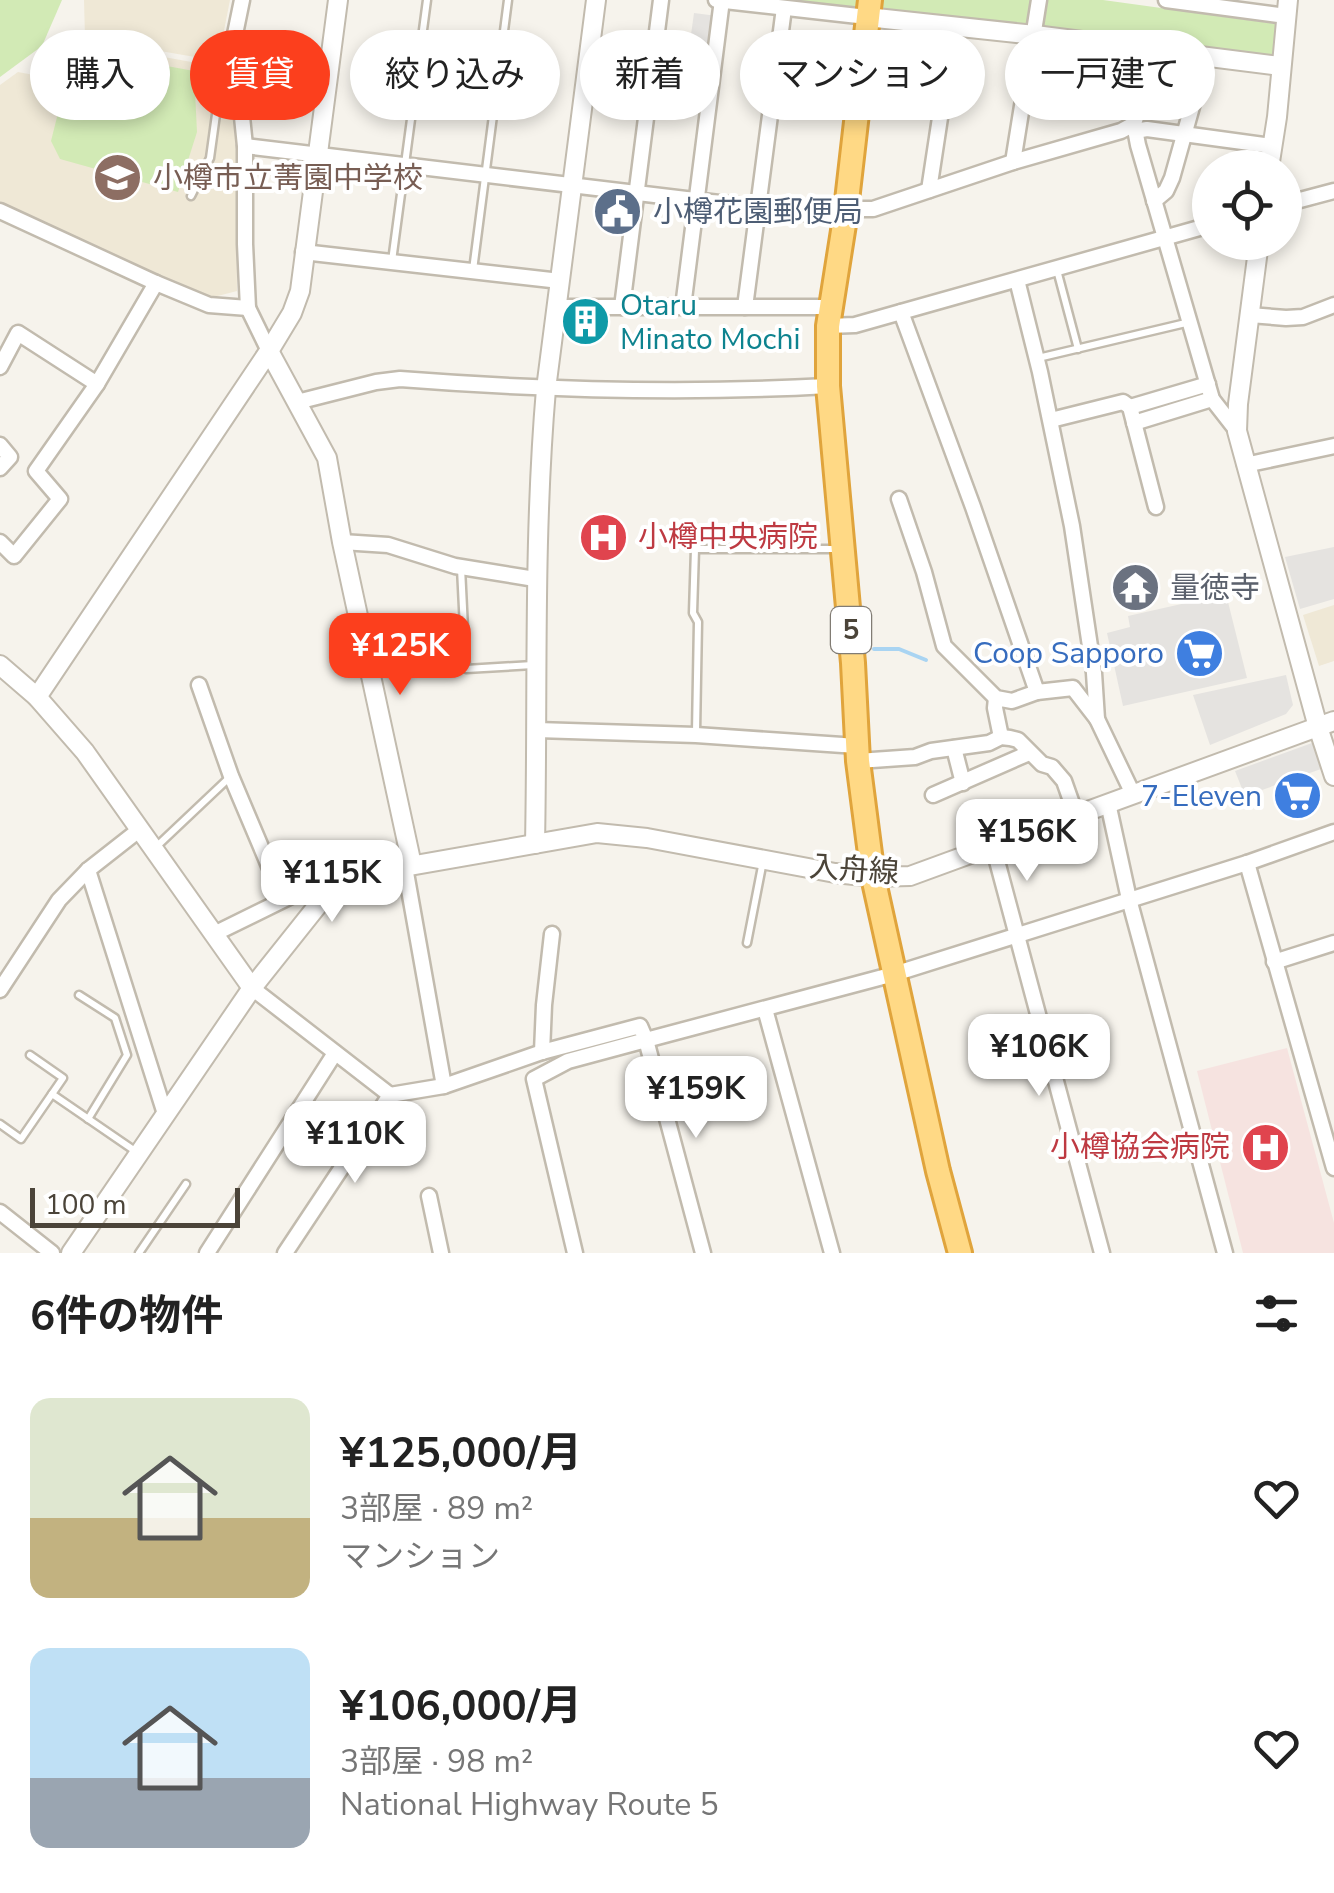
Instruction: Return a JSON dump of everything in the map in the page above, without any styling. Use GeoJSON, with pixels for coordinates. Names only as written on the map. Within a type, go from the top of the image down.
{"type":"FeatureCollection","features":[{"type":"Feature","properties":{"kind":"highway","name":"5"},"geometry":{"type":"LineString","coordinates":[[869,9],[829,317],[828,386],[844,549],[857,754],[873,877],[960,1253]]}},
{"type":"Feature","properties":{"kind":"street"},"geometry":{"type":"LineString","coordinates":[[236,30],[242,0]]}},
{"type":"Feature","properties":{"kind":"street"},"geometry":{"type":"LineString","coordinates":[[37,697],[292,313],[300,292],[338,0]]}},
{"type":"Feature","properties":{"kind":"street"},"geometry":{"type":"LineString","coordinates":[[535,844],[539,476],[546,389],[596,0]]}},
{"type":"Feature","properties":{"kind":"street"},"geometry":{"type":"LineString","coordinates":[[622,306],[661,0]]}},
{"type":"Feature","properties":{"kind":"street"},"geometry":{"type":"LineString","coordinates":[[683,306],[720,0],[784,8],[869,9],[1005,32]]}},
{"type":"Feature","properties":{"kind":"street"},"geometry":{"type":"LineString","coordinates":[[1036,30],[1039,0]]}},
{"type":"Feature","properties":{"kind":"street"},"geometry":{"type":"LineString","coordinates":[[1168,0],[1287,8],[1272,150]]}},
{"type":"Feature","properties":{"kind":"street"},"geometry":{"type":"LineString","coordinates":[[746,308],[784,8]]}},
{"type":"Feature","properties":{"kind":"street"},"geometry":{"type":"LineString","coordinates":[[929,190],[954,26]]}},
{"type":"Feature","properties":{"kind":"street"},"geometry":{"type":"LineString","coordinates":[[1215,58],[1280,66]]}},
{"type":"Feature","properties":{"kind":"street"},"geometry":{"type":"LineString","coordinates":[[242,120],[248,308],[327,458],[409,866],[444,1086]]}},
{"type":"Feature","properties":{"kind":"street"},"geometry":{"type":"LineString","coordinates":[[1013,162],[1020,120]]}},
{"type":"Feature","properties":{"kind":"street"},"geometry":{"type":"LineString","coordinates":[[1137,120],[1135,127],[1154,202],[1210,391],[1237,431]]}},
{"type":"Feature","properties":{"kind":"street"},"geometry":{"type":"LineString","coordinates":[[1154,202],[1166,191],[1188,120]]}},
{"type":"Feature","properties":{"kind":"street"},"geometry":{"type":"LineString","coordinates":[[245,146],[844,218],[858,209],[874,209],[1013,162],[1135,127],[1272,146]]}},
{"type":"Feature","properties":{"kind":"street"},"geometry":{"type":"LineString","coordinates":[[1302,199],[1334,191]]}},
{"type":"Feature","properties":{"kind":"street"},"geometry":{"type":"LineString","coordinates":[[0,211],[156,284],[209,304],[248,308]]}},
{"type":"Feature","properties":{"kind":"street"},"geometry":{"type":"LineString","coordinates":[[557,307],[746,308],[829,317],[854,324],[1192,231]]}},
{"type":"Feature","properties":{"kind":"street"},"geometry":{"type":"LineString","coordinates":[[304,252],[560,281]]}},
{"type":"Feature","properties":{"kind":"street"},"geometry":{"type":"LineString","coordinates":[[1257,260],[1237,431],[1326,724],[1334,776]]}},
{"type":"Feature","properties":{"kind":"street"},"geometry":{"type":"LineString","coordinates":[[1017,280],[1076,550],[1097,719]]}},
{"type":"Feature","properties":{"kind":"street"},"geometry":{"type":"LineString","coordinates":[[0,542],[14,556],[60,499],[36,471],[97,384],[156,284]]}},
{"type":"Feature","properties":{"kind":"street"},"geometry":{"type":"LineString","coordinates":[[1250,315],[1303,317],[1334,305]]}},
{"type":"Feature","properties":{"kind":"street"},"geometry":{"type":"LineString","coordinates":[[901,312],[1037,692]]}},
{"type":"Feature","properties":{"kind":"street"},"geometry":{"type":"LineString","coordinates":[[0,367],[18,333],[97,384]]}},
{"type":"Feature","properties":{"kind":"street"},"geometry":{"type":"LineString","coordinates":[[297,402],[376,382],[400,380],[546,389],[740,391],[828,386]]}},
{"type":"Feature","properties":{"kind":"street"},"geometry":{"type":"LineString","coordinates":[[1130,407],[1210,391]]}},
{"type":"Feature","properties":{"kind":"street"},"geometry":{"type":"LineString","coordinates":[[1134,422],[1210,391]]}},
{"type":"Feature","properties":{"kind":"street"},"geometry":{"type":"LineString","coordinates":[[1050,420],[1123,402],[1130,407],[1156,507]]}},
{"type":"Feature","properties":{"kind":"street"},"geometry":{"type":"LineString","coordinates":[[0,445],[10,457],[0,468]]}},
{"type":"Feature","properties":{"kind":"street"},"geometry":{"type":"LineString","coordinates":[[1245,465],[1334,446]]}},
{"type":"Feature","properties":{"kind":"street"},"geometry":{"type":"LineString","coordinates":[[899,499],[944,646],[996,698],[1012,701],[1037,692],[1073,688],[1097,719],[1133,794]]}},
{"type":"Feature","properties":{"kind":"street"},"geometry":{"type":"LineString","coordinates":[[342,542],[388,544],[460,567],[535,580]]}},
{"type":"Feature","properties":{"kind":"street"},"geometry":{"type":"LineString","coordinates":[[4,674],[37,697],[86,752],[252,988],[390,1095]]}},
{"type":"Feature","properties":{"kind":"street"},"geometry":{"type":"LineString","coordinates":[[198,686],[283,899]]}},
{"type":"Feature","properties":{"kind":"street"},"geometry":{"type":"LineString","coordinates":[[996,698],[1002,737]]}},
{"type":"Feature","properties":{"kind":"street","name":"入舟線"},"geometry":{"type":"LineString","coordinates":[[346,883],[364,874],[597,833],[647,838],[835,873],[910,876],[1326,724]]}},
{"type":"Feature","properties":{"kind":"street"},"geometry":{"type":"LineString","coordinates":[[537,730],[696,736],[915,757],[1002,737],[1018,740],[1042,764],[1052,768],[1064,781],[1076,815]]}},
{"type":"Feature","properties":{"kind":"street"},"geometry":{"type":"LineString","coordinates":[[954,748],[963,783]]}},
{"type":"Feature","properties":{"kind":"street"},"geometry":{"type":"LineString","coordinates":[[934,795],[1029,753]]}},
{"type":"Feature","properties":{"kind":"street"},"geometry":{"type":"LineString","coordinates":[[1108,803],[1128,899],[1225,1253]]}},
{"type":"Feature","properties":{"kind":"street"},"geometry":{"type":"LineString","coordinates":[[0,990],[59,900],[88,870],[139,830]]}},
{"type":"Feature","properties":{"kind":"street"},"geometry":{"type":"LineString","coordinates":[[575,1253],[534,1079],[568,1061],[894,974],[1334,832]]}},
{"type":"Feature","properties":{"kind":"street"},"geometry":{"type":"LineString","coordinates":[[994,846],[1102,1253]]}},
{"type":"Feature","properties":{"kind":"street"},"geometry":{"type":"LineString","coordinates":[[1247,862],[1334,1168]]}},
{"type":"Feature","properties":{"kind":"street"},"geometry":{"type":"LineString","coordinates":[[88,870],[165,1114]]}},
{"type":"Feature","properties":{"kind":"street"},"geometry":{"type":"LineString","coordinates":[[214,934],[322,882],[346,883]]}},
{"type":"Feature","properties":{"kind":"street"},"geometry":{"type":"LineString","coordinates":[[71,1253],[252,988],[322,900],[346,883]]}},
{"type":"Feature","properties":{"kind":"street"},"geometry":{"type":"LineString","coordinates":[[542,1052],[552,934]]}},
{"type":"Feature","properties":{"kind":"street"},"geometry":{"type":"LineString","coordinates":[[1274,962],[1334,943]]}},
{"type":"Feature","properties":{"kind":"street"},"geometry":{"type":"LineString","coordinates":[[765,1009],[832,1253]]}},
{"type":"Feature","properties":{"kind":"street"},"geometry":{"type":"LineString","coordinates":[[284,1253],[390,1095],[444,1086],[542,1052],[640,1026],[703,1253]]}},
{"type":"Feature","properties":{"kind":"street"},"geometry":{"type":"LineString","coordinates":[[207,1253],[335,1053]]}},
{"type":"Feature","properties":{"kind":"street"},"geometry":{"type":"LineString","coordinates":[[429,1196],[441,1253]]}},
{"type":"Feature","properties":{"kind":"street"},"geometry":{"type":"LineString","coordinates":[[0,1212],[52,1253]]}},
{"type":"Feature","properties":{"kind":"lane"},"geometry":{"type":"LineString","coordinates":[[392,261],[427,0]]}},
{"type":"Feature","properties":{"kind":"lane"},"geometry":{"type":"LineString","coordinates":[[473,270],[508,0]]}},
{"type":"Feature","properties":{"kind":"lane"},"geometry":{"type":"LineString","coordinates":[[191,196],[210,158],[215,120]]}},
{"type":"Feature","properties":{"kind":"lane"},"geometry":{"type":"LineString","coordinates":[[1056,269],[1078,349]]}},
{"type":"Feature","properties":{"kind":"lane"},"geometry":{"type":"LineString","coordinates":[[1037,359],[1190,322]]}},
{"type":"Feature","properties":{"kind":"lane"},"geometry":{"type":"LineString","coordinates":[[696,736],[695,549],[844,549]]}},
{"type":"Feature","properties":{"kind":"lane"},"geometry":{"type":"LineString","coordinates":[[460,567],[466,669],[536,665]]}},
{"type":"Feature","properties":{"kind":"lane"},"geometry":{"type":"LineString","coordinates":[[154,850],[231,776]]}},
{"type":"Feature","properties":{"kind":"lane"},"geometry":{"type":"LineString","coordinates":[[747,943],[764,860]]}},
{"type":"Feature","properties":{"kind":"lane"},"geometry":{"type":"LineString","coordinates":[[79,995],[115,1018],[127,1054],[88,1119]]}},
{"type":"Feature","properties":{"kind":"lane"},"geometry":{"type":"LineString","coordinates":[[0,1124],[22,1139],[63,1078],[30,1055]]}},
{"type":"Feature","properties":{"kind":"lane"},"geometry":{"type":"LineString","coordinates":[[52,1094],[138,1154]]}},
{"type":"Feature","properties":{"kind":"lane"},"geometry":{"type":"LineString","coordinates":[[139,1253],[186,1184]]}},
{"type":"Feature","properties":{"kind":"shaded area"},"geometry":{"type":"Polygon","coordinates":[[[84,0],[230,0],[224,30],[190,30],[190,56],[170,53],[170,30],[85,30],[84,0]]]}},
{"type":"Feature","properties":{"kind":"shaded area"},"geometry":{"type":"Polygon","coordinates":[[[694,13],[717,16],[715,30],[692,30],[694,13]]]}},
{"type":"Feature","properties":{"kind":"shaded area","name":"小樽市立菁園中学校"},"geometry":{"type":"Polygon","coordinates":[[[170,58],[190,62],[190,120],[234,120],[237,291],[206,299],[0,204],[0,85],[18,72],[30,74],[30,120],[170,120],[170,58]]]}},
{"type":"Feature","properties":{"kind":"shaded area"},"geometry":{"type":"Polygon","coordinates":[[[1334,547],[1334,599],[1300,609],[1285,557],[1334,547]]]}},
{"type":"Feature","properties":{"kind":"shaded area"},"geometry":{"type":"Polygon","coordinates":[[[1226,594],[1247,678],[1123,706],[1107,633],[1130,627],[1128,616],[1226,594]]]}},
{"type":"Feature","properties":{"kind":"shaded area"},"geometry":{"type":"Polygon","coordinates":[[[1334,605],[1334,661],[1319,666],[1303,615],[1334,605]]]}},
{"type":"Feature","properties":{"kind":"shaded area"},"geometry":{"type":"Polygon","coordinates":[[[1286,675],[1293,705],[1286,714],[1210,745],[1193,695],[1286,675]]]}},
{"type":"Feature","properties":{"kind":"shaded area"},"geometry":{"type":"Polygon","coordinates":[[[1312,743],[1321,769],[1245,796],[1235,771],[1312,743]]]}},
{"type":"Feature","properties":{"kind":"shaded area","name":"小樽協会病院"},"geometry":{"type":"Polygon","coordinates":[[[1287,1048],[1334,1223],[1334,1253],[1243,1253],[1197,1071],[1287,1048]]]}},
{"type":"Feature","properties":{"kind":"green space"},"geometry":{"type":"Polygon","coordinates":[[[0,0],[62,0],[49,30],[30,30],[30,55],[0,77],[0,0]]]}},
{"type":"Feature","properties":{"kind":"green space"},"geometry":{"type":"Polygon","coordinates":[[[779,0],[1103,0],[1277,24],[1278,28],[1273,54],[1268,58],[1215,51],[1215,30],[1053,30],[900,10],[779,0]]]}},
{"type":"Feature","properties":{"kind":"green space"},"geometry":{"type":"Polygon","coordinates":[[[170,67],[190,70],[190,120],[196,120],[197,132],[178,192],[60,159],[51,141],[56,120],[170,120],[170,67]]]}},
{"type":"Feature","properties":{"kind":"waterway"},"geometry":{"type":"LineString","coordinates":[[874,649],[899,649],[926,660]]}},
{"type":"Feature","properties":{"kind":"place","name":"小樽市立菁園中学校"},"geometry":{"type":"Point","coordinates":[118,178]}},
{"type":"Feature","properties":{"kind":"place","name":"小樽花園郵便局"},"geometry":{"type":"Point","coordinates":[618,212]}},
{"type":"Feature","properties":{"kind":"place","name":"Otaru Minato Mochi"},"geometry":{"type":"Point","coordinates":[585,322]}},
{"type":"Feature","properties":{"kind":"place","name":"小樽中央病院"},"geometry":{"type":"Point","coordinates":[603,537]}},
{"type":"Feature","properties":{"kind":"place","name":"量徳寺"},"geometry":{"type":"Point","coordinates":[1135,588]}},
{"type":"Feature","properties":{"kind":"place","name":"Coop Sapporo"},"geometry":{"type":"Point","coordinates":[1199,653]}},
{"type":"Feature","properties":{"kind":"place","name":"7-Eleven"},"geometry":{"type":"Point","coordinates":[1297,796]}},
{"type":"Feature","properties":{"kind":"place","name":"小樽協会病院"},"geometry":{"type":"Point","coordinates":[1265,1147]}}]}
